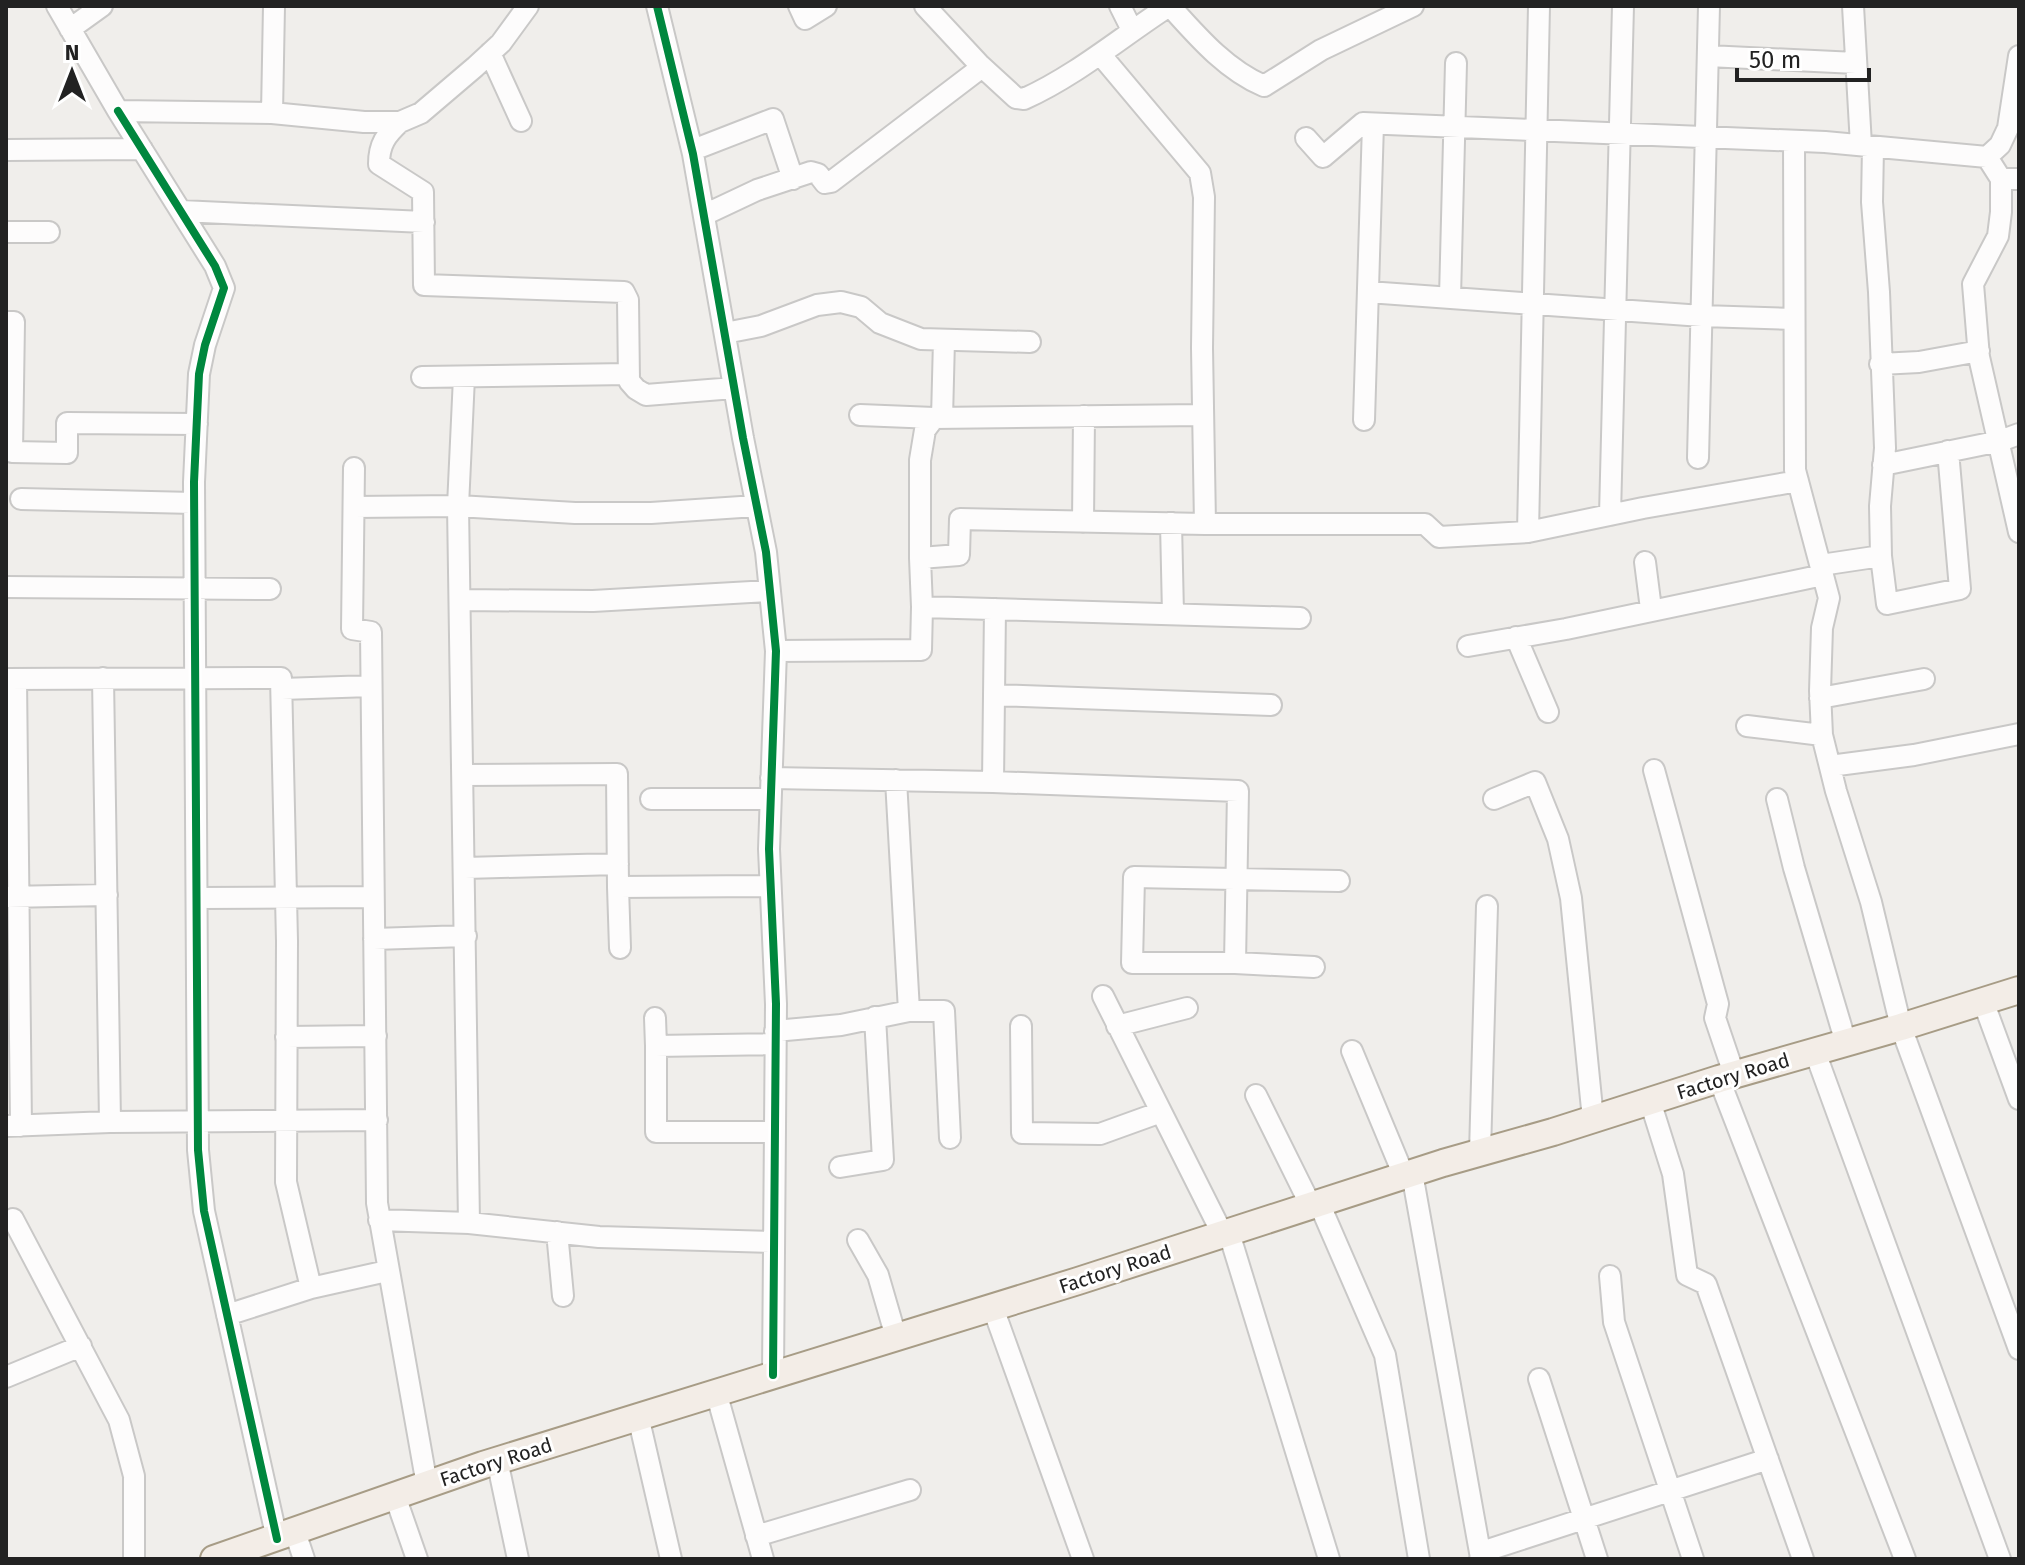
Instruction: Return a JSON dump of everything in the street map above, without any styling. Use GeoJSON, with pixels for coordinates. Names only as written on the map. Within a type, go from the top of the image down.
{"type":"FeatureCollection","features":[{"type":"Feature","properties":{"kind":"main road","name":"Factory Road"},"geometry":{"type":"LineString","coordinates":[[214,1559],[497,1460],[993,1308],[1408,1174],[2019,990]]}},
{"type":"Feature","properties":{"kind":"street"},"geometry":{"type":"LineString","coordinates":[[57,6],[215,266],[224,288],[199,374],[194,503],[198,1120],[204,1211],[227,1315],[286,1536],[304,1559]]}},
{"type":"Feature","properties":{"kind":"street"},"geometry":{"type":"LineString","coordinates":[[70,29],[102,6]]}},
{"type":"Feature","properties":{"kind":"street"},"geometry":{"type":"LineString","coordinates":[[272,113],[274,6]]}},
{"type":"Feature","properties":{"kind":"street"},"geometry":{"type":"LineString","coordinates":[[528,6],[501,43],[421,113],[400,122],[383,138],[379,164],[423,192],[424,285],[624,292],[628,300],[629,381],[636,389],[646,395],[734,388]]}},
{"type":"Feature","properties":{"kind":"street"},"geometry":{"type":"LineString","coordinates":[[657,6],[693,150],[766,552],[776,651],[770,799],[775,1037],[773,1375]]}},
{"type":"Feature","properties":{"kind":"street"},"geometry":{"type":"LineString","coordinates":[[799,6],[805,19],[826,6]]}},
{"type":"Feature","properties":{"kind":"street"},"geometry":{"type":"LineString","coordinates":[[925,6],[982,67],[1016,98],[1024,99],[1084,67],[1169,6],[1222,58],[1264,86],[1321,50],[1413,6]]}},
{"type":"Feature","properties":{"kind":"street"},"geometry":{"type":"LineString","coordinates":[[1120,6],[1132,30]]}},
{"type":"Feature","properties":{"kind":"street"},"geometry":{"type":"LineString","coordinates":[[1528,532],[1539,6]]}},
{"type":"Feature","properties":{"kind":"street"},"geometry":{"type":"LineString","coordinates":[[1610,515],[1623,6]]}},
{"type":"Feature","properties":{"kind":"street"},"geometry":{"type":"LineString","coordinates":[[1698,458],[1709,6]]}},
{"type":"Feature","properties":{"kind":"street"},"geometry":{"type":"LineString","coordinates":[[1853,6],[1879,292],[1883,465],[1881,556],[1887,604],[1960,589],[1948,451]]}},
{"type":"Feature","properties":{"kind":"street"},"geometry":{"type":"LineString","coordinates":[[490,53],[521,121]]}},
{"type":"Feature","properties":{"kind":"street"},"geometry":{"type":"LineString","coordinates":[[1100,54],[1200,173],[1204,197],[1205,524]]}},
{"type":"Feature","properties":{"kind":"street"},"geometry":{"type":"LineString","coordinates":[[1708,56],[1856,63]]}},
{"type":"Feature","properties":{"kind":"street"},"geometry":{"type":"LineString","coordinates":[[1987,157],[2000,145],[2008,128],[2019,56]]}},
{"type":"Feature","properties":{"kind":"street"},"geometry":{"type":"LineString","coordinates":[[1450,297],[1456,63]]}},
{"type":"Feature","properties":{"kind":"street"},"geometry":{"type":"LineString","coordinates":[[704,215],[757,190],[811,172],[818,174],[825,183],[831,182],[982,67]]}},
{"type":"Feature","properties":{"kind":"street"},"geometry":{"type":"LineString","coordinates":[[118,111],[272,113],[364,122],[400,122]]}},
{"type":"Feature","properties":{"kind":"street"},"geometry":{"type":"LineString","coordinates":[[693,150],[773,119],[793,179]]}},
{"type":"Feature","properties":{"kind":"street"},"geometry":{"type":"LineString","coordinates":[[1306,138],[1323,157],[1363,123],[1794,141],[1987,157],[2010,179],[1998,236],[1973,284],[1979,351],[2010,437],[2018,525]]}},
{"type":"Feature","properties":{"kind":"street"},"geometry":{"type":"LineString","coordinates":[[1364,420],[1373,124]]}},
{"type":"Feature","properties":{"kind":"street"},"geometry":{"type":"LineString","coordinates":[[1794,141],[1795,470],[1829,598],[1822,628],[1822,735],[1871,902],[1901,1027],[2019,1349]]}},
{"type":"Feature","properties":{"kind":"street"},"geometry":{"type":"LineString","coordinates":[[6,150],[142,149]]}},
{"type":"Feature","properties":{"kind":"street"},"geometry":{"type":"LineString","coordinates":[[181,211],[424,222]]}},
{"type":"Feature","properties":{"kind":"street"},"geometry":{"type":"LineString","coordinates":[[6,232],[49,232]]}},
{"type":"Feature","properties":{"kind":"street"},"geometry":{"type":"LineString","coordinates":[[1368,292],[1702,316],[1793,319]]}},
{"type":"Feature","properties":{"kind":"street"},"geometry":{"type":"LineString","coordinates":[[725,333],[761,326],[817,305],[841,302],[861,307],[880,323],[921,339],[1030,342]]}},
{"type":"Feature","properties":{"kind":"street"},"geometry":{"type":"LineString","coordinates":[[6,322],[14,322],[12,452],[67,453],[67,423],[197,424]]}},
{"type":"Feature","properties":{"kind":"street"},"geometry":{"type":"LineString","coordinates":[[776,651],[921,650],[920,460],[925,430],[938,418],[944,340]]}},
{"type":"Feature","properties":{"kind":"street"},"geometry":{"type":"LineString","coordinates":[[1880,364],[1919,362],[1979,351]]}},
{"type":"Feature","properties":{"kind":"street"},"geometry":{"type":"LineString","coordinates":[[422,377],[629,374]]}},
{"type":"Feature","properties":{"kind":"street"},"geometry":{"type":"LineString","coordinates":[[464,377],[458,506],[469,1223]]}},
{"type":"Feature","properties":{"kind":"street"},"geometry":{"type":"LineString","coordinates":[[860,415],[938,418],[1203,415]]}},
{"type":"Feature","properties":{"kind":"street"},"geometry":{"type":"LineString","coordinates":[[1083,522],[1084,416]]}},
{"type":"Feature","properties":{"kind":"street"},"geometry":{"type":"LineString","coordinates":[[1883,465],[2010,437]]}},
{"type":"Feature","properties":{"kind":"street"},"geometry":{"type":"LineString","coordinates":[[354,468],[352,629],[371,632],[377,1203],[427,1485]]}},
{"type":"Feature","properties":{"kind":"street"},"geometry":{"type":"LineString","coordinates":[[920,558],[959,555],[960,519],[1425,524],[1439,537],[1528,532],[1798,481]]}},
{"type":"Feature","properties":{"kind":"street"},"geometry":{"type":"LineString","coordinates":[[21,499],[194,503]]}},
{"type":"Feature","properties":{"kind":"street"},"geometry":{"type":"LineString","coordinates":[[354,507],[458,506],[575,513],[651,513],[756,506]]}},
{"type":"Feature","properties":{"kind":"street"},"geometry":{"type":"LineString","coordinates":[[1171,523],[1173,614]]}},
{"type":"Feature","properties":{"kind":"street"},"geometry":{"type":"LineString","coordinates":[[1468,646],[1651,609],[1881,556]]}},
{"type":"Feature","properties":{"kind":"street"},"geometry":{"type":"LineString","coordinates":[[1645,562],[1651,609]]}},
{"type":"Feature","properties":{"kind":"street"},"geometry":{"type":"LineString","coordinates":[[6,587],[270,589]]}},
{"type":"Feature","properties":{"kind":"street"},"geometry":{"type":"LineString","coordinates":[[460,600],[593,601],[770,591]]}},
{"type":"Feature","properties":{"kind":"street"},"geometry":{"type":"LineString","coordinates":[[922,607],[1300,618]]}},
{"type":"Feature","properties":{"kind":"street"},"geometry":{"type":"LineString","coordinates":[[993,782],[995,609]]}},
{"type":"Feature","properties":{"kind":"street"},"geometry":{"type":"LineString","coordinates":[[1516,637],[1548,712]]}},
{"type":"Feature","properties":{"kind":"street"},"geometry":{"type":"LineString","coordinates":[[103,678],[110,1122]]}},
{"type":"Feature","properties":{"kind":"street"},"geometry":{"type":"LineString","coordinates":[[311,1288],[286,1182],[286,1120],[286,1037],[286,897],[281,678],[11,679],[13,1126],[198,1120],[286,1120],[377,1120]]}},
{"type":"Feature","properties":{"kind":"street"},"geometry":{"type":"LineString","coordinates":[[1820,698],[1924,679]]}},
{"type":"Feature","properties":{"kind":"street"},"geometry":{"type":"LineString","coordinates":[[282,689],[371,686]]}},
{"type":"Feature","properties":{"kind":"street"},"geometry":{"type":"LineString","coordinates":[[994,695],[1271,705]]}},
{"type":"Feature","properties":{"kind":"street"},"geometry":{"type":"LineString","coordinates":[[1747,726],[1822,735]]}},
{"type":"Feature","properties":{"kind":"street"},"geometry":{"type":"LineString","coordinates":[[1830,766],[1914,755],[2019,734]]}},
{"type":"Feature","properties":{"kind":"street"},"geometry":{"type":"LineString","coordinates":[[1654,770],[1718,1004],[1715,1018],[1726,1076],[1904,1559]]}},
{"type":"Feature","properties":{"kind":"street"},"geometry":{"type":"LineString","coordinates":[[463,775],[617,774],[620,948]]}},
{"type":"Feature","properties":{"kind":"street"},"geometry":{"type":"LineString","coordinates":[[771,778],[1238,791],[1235,963]]}},
{"type":"Feature","properties":{"kind":"street"},"geometry":{"type":"LineString","coordinates":[[896,780],[909,1011]]}},
{"type":"Feature","properties":{"kind":"street"},"geometry":{"type":"LineString","coordinates":[[1494,799],[1535,782],[1558,839],[1571,898],[1593,1119]]}},
{"type":"Feature","properties":{"kind":"street"},"geometry":{"type":"LineString","coordinates":[[651,799],[770,799]]}},
{"type":"Feature","properties":{"kind":"street"},"geometry":{"type":"LineString","coordinates":[[1777,799],[1794,868],[1846,1043]]}},
{"type":"Feature","properties":{"kind":"street"},"geometry":{"type":"LineString","coordinates":[[465,868],[618,864]]}},
{"type":"Feature","properties":{"kind":"street"},"geometry":{"type":"LineString","coordinates":[[1314,967],[1132,963],[1134,877],[1339,881]]}},
{"type":"Feature","properties":{"kind":"street"},"geometry":{"type":"LineString","coordinates":[[618,887],[770,886]]}},
{"type":"Feature","properties":{"kind":"street"},"geometry":{"type":"LineString","coordinates":[[12,897],[107,895]]}},
{"type":"Feature","properties":{"kind":"street"},"geometry":{"type":"LineString","coordinates":[[197,898],[373,897]]}},
{"type":"Feature","properties":{"kind":"street"},"geometry":{"type":"LineString","coordinates":[[1480,1152],[1487,906]]}},
{"type":"Feature","properties":{"kind":"street"},"geometry":{"type":"LineString","coordinates":[[374,939],[466,936]]}},
{"type":"Feature","properties":{"kind":"street"},"geometry":{"type":"LineString","coordinates":[[1103,996],[1226,1234],[1329,1559]]}},
{"type":"Feature","properties":{"kind":"street"},"geometry":{"type":"LineString","coordinates":[[1983,1001],[2019,1099]]}},
{"type":"Feature","properties":{"kind":"street"},"geometry":{"type":"LineString","coordinates":[[1117,1026],[1187,1008]]}},
{"type":"Feature","properties":{"kind":"street"},"geometry":{"type":"LineString","coordinates":[[656,1046],[775,1037],[909,1011],[944,1011],[950,1138]]}},
{"type":"Feature","properties":{"kind":"street"},"geometry":{"type":"LineString","coordinates":[[840,1167],[883,1160],[875,1017]]}},
{"type":"Feature","properties":{"kind":"street"},"geometry":{"type":"LineString","coordinates":[[655,1018],[656,1132],[775,1132]]}},
{"type":"Feature","properties":{"kind":"street"},"geometry":{"type":"LineString","coordinates":[[1021,1026],[1022,1133],[1100,1134],[1161,1112]]}},
{"type":"Feature","properties":{"kind":"street"},"geometry":{"type":"LineString","coordinates":[[286,1037],[376,1036]]}},
{"type":"Feature","properties":{"kind":"street"},"geometry":{"type":"LineString","coordinates":[[1352,1051],[1408,1174],[1481,1559]]}},
{"type":"Feature","properties":{"kind":"street"},"geometry":{"type":"LineString","coordinates":[[1815,1052],[2000,1559]]}},
{"type":"Feature","properties":{"kind":"street"},"geometry":{"type":"LineString","coordinates":[[1256,1095],[1315,1204],[1385,1355],[1419,1559]]}},
{"type":"Feature","properties":{"kind":"street"},"geometry":{"type":"LineString","coordinates":[[1650,1101],[1673,1174],[1687,1275],[1706,1284],[1803,1559]]}},
{"type":"Feature","properties":{"kind":"street"},"geometry":{"type":"LineString","coordinates":[[13,1219],[119,1420],[134,1476],[134,1559]]}},
{"type":"Feature","properties":{"kind":"street"},"geometry":{"type":"LineString","coordinates":[[379,1220],[469,1223],[693,1241],[774,1242]]}},
{"type":"Feature","properties":{"kind":"street"},"geometry":{"type":"LineString","coordinates":[[557,1232],[563,1296]]}},
{"type":"Feature","properties":{"kind":"street"},"geometry":{"type":"LineString","coordinates":[[858,1240],[878,1275],[896,1337]]}},
{"type":"Feature","properties":{"kind":"street"},"geometry":{"type":"LineString","coordinates":[[227,1315],[311,1288],[387,1271]]}},
{"type":"Feature","properties":{"kind":"street"},"geometry":{"type":"LineString","coordinates":[[1610,1276],[1614,1322],[1693,1559]]}},
{"type":"Feature","properties":{"kind":"street"},"geometry":{"type":"LineString","coordinates":[[993,1308],[1083,1559]]}},
{"type":"Feature","properties":{"kind":"street"},"geometry":{"type":"LineString","coordinates":[[6,1377],[81,1346]]}},
{"type":"Feature","properties":{"kind":"street"},"geometry":{"type":"LineString","coordinates":[[1539,1379],[1597,1559]]}},
{"type":"Feature","properties":{"kind":"street"},"geometry":{"type":"LineString","coordinates":[[716,1392],[763,1559]]}},
{"type":"Feature","properties":{"kind":"street"},"geometry":{"type":"LineString","coordinates":[[638,1416],[671,1559]]}},
{"type":"Feature","properties":{"kind":"street"},"geometry":{"type":"LineString","coordinates":[[1481,1559],[1491,1549],[1516,1551],[1585,1519],[1768,1459]]}},
{"type":"Feature","properties":{"kind":"street"},"geometry":{"type":"LineString","coordinates":[[497,1460],[518,1559]]}},
{"type":"Feature","properties":{"kind":"street"},"geometry":{"type":"LineString","coordinates":[[756,1536],[910,1490]]}},
{"type":"Feature","properties":{"kind":"street"},"geometry":{"type":"LineString","coordinates":[[395,1496],[417,1559]]}},
{"type":"Feature","properties":{"kind":"cycle path"},"geometry":{"type":"LineString","coordinates":[[657,6],[693,154],[766,552],[776,651],[769,849],[776,1004],[773,1375]]}},
{"type":"Feature","properties":{"kind":"cycle path"},"geometry":{"type":"LineString","coordinates":[[118,111],[215,266],[224,288],[199,374],[194,482],[198,1150],[204,1211],[277,1539]]}}]}
